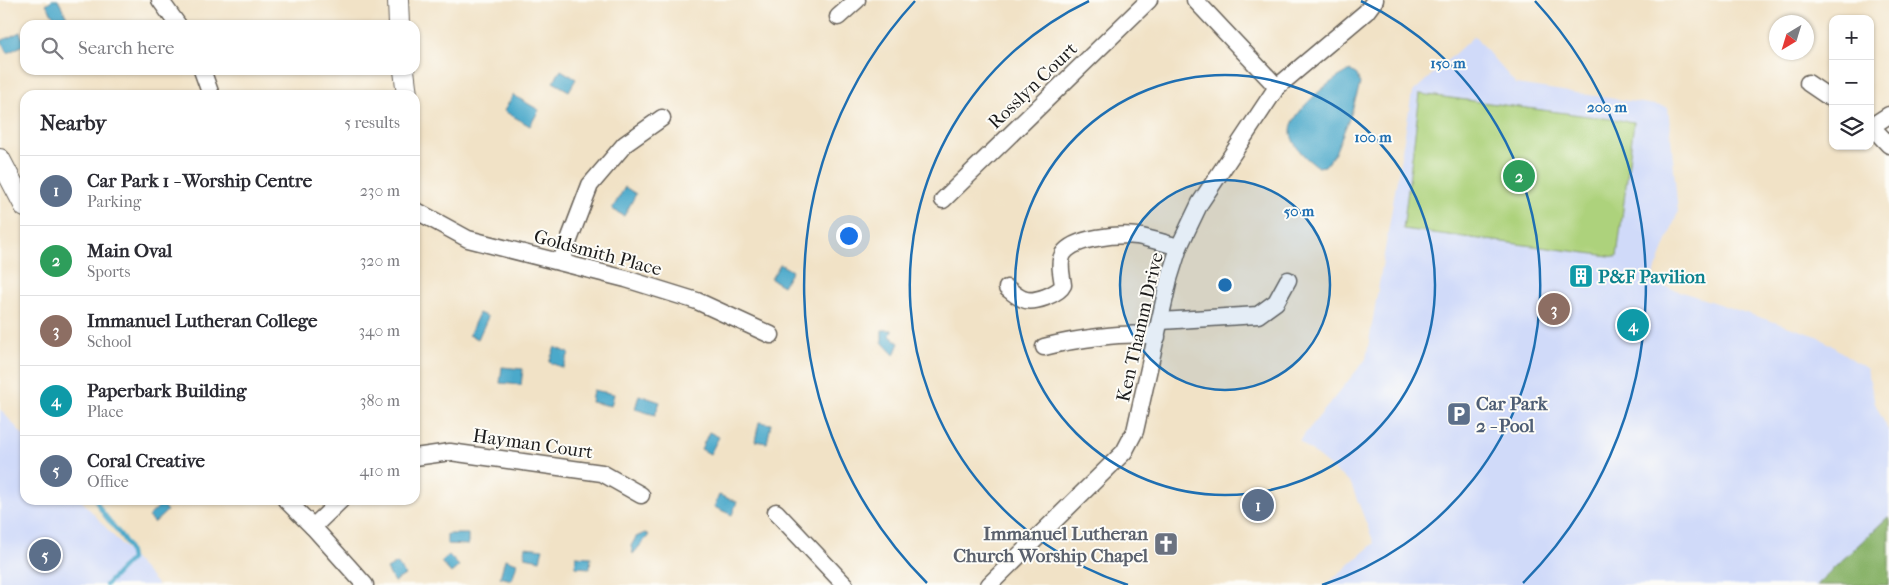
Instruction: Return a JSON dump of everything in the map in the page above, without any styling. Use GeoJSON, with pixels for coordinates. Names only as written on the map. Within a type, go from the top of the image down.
{"type":"FeatureCollection","features":[{"type":"Feature","properties":{"kind":"street"},"geometry":{"type":"LineString","coordinates":[[160,0],[174,20]]}},
{"type":"Feature","properties":{"kind":"street"},"geometry":{"type":"LineString","coordinates":[[398,0],[399,20]]}},
{"type":"Feature","properties":{"kind":"street"},"geometry":{"type":"LineString","coordinates":[[838,17],[856,0]]}},
{"type":"Feature","properties":{"kind":"street","name":"Rosslyn Court"},"geometry":{"type":"LineString","coordinates":[[942,200],[1150,0]]}},
{"type":"Feature","properties":{"kind":"street"},"geometry":{"type":"LineString","coordinates":[[1195,0],[1277,87]]}},
{"type":"Feature","properties":{"kind":"street","name":"Ken Thamm Drive"},"geometry":{"type":"LineString","coordinates":[[989,585],[1124,452],[1135,431],[1169,279],[1179,247],[1200,203],[1277,87],[1366,12],[1375,0]]}},
{"type":"Feature","properties":{"kind":"street"},"geometry":{"type":"LineString","coordinates":[[204,75],[209,90]]}},
{"type":"Feature","properties":{"kind":"street"},"geometry":{"type":"LineString","coordinates":[[405,75],[406,90]]}},
{"type":"Feature","properties":{"kind":"street"},"geometry":{"type":"LineString","coordinates":[[1808,83],[1829,97]]}},
{"type":"Feature","properties":{"kind":"street"},"geometry":{"type":"LineString","coordinates":[[1874,124],[1889,115]]}},
{"type":"Feature","properties":{"kind":"street"},"geometry":{"type":"LineString","coordinates":[[561,261],[590,185],[625,144],[662,118]]}},
{"type":"Feature","properties":{"kind":"street"},"geometry":{"type":"LineString","coordinates":[[1874,129],[1889,145]]}},
{"type":"Feature","properties":{"kind":"street"},"geometry":{"type":"LineString","coordinates":[[0,159],[20,197]]}},
{"type":"Feature","properties":{"kind":"street","name":"Goldsmith Place"},"geometry":{"type":"LineString","coordinates":[[420,213],[468,238],[561,261],[697,301],[771,335]]}},
{"type":"Feature","properties":{"kind":"street"},"geometry":{"type":"LineString","coordinates":[[1007,288],[1028,301],[1058,292],[1063,285],[1060,266],[1063,255],[1085,240],[1111,236],[1136,236],[1179,247]]}},
{"type":"Feature","properties":{"kind":"street"},"geometry":{"type":"LineString","coordinates":[[1044,347],[1064,342],[1138,334],[1159,329],[1258,315],[1276,302],[1288,280]]}},
{"type":"Feature","properties":{"kind":"street","name":"Hayman Court"},"geometry":{"type":"LineString","coordinates":[[420,456],[450,452],[602,473],[640,495]]}},
{"type":"Feature","properties":{"kind":"street"},"geometry":{"type":"LineString","coordinates":[[291,505],[313,526],[366,585]]}},
{"type":"Feature","properties":{"kind":"street"},"geometry":{"type":"LineString","coordinates":[[313,526],[336,505]]}},
{"type":"Feature","properties":{"kind":"street"},"geometry":{"type":"LineString","coordinates":[[776,512],[844,585]]}},
{"type":"Feature","properties":{"kind":"shaded area"},"geometry":{"type":"Polygon","coordinates":[[[1474,36],[1516,84],[1668,107],[1678,212],[1651,282],[1817,336],[1867,369],[1875,403],[1889,432],[1889,516],[1816,585],[1326,585],[1374,543],[1351,484],[1299,441],[1366,359],[1412,93],[1474,36]]]}},
{"type":"Feature","properties":{"kind":"shaded area"},"geometry":{"type":"Polygon","coordinates":[[[0,409],[20,431],[20,505],[86,505],[158,585],[0,585],[0,409]]]}},
{"type":"Feature","properties":{"kind":"green space"},"geometry":{"type":"Polygon","coordinates":[[[1420,94],[1634,122],[1617,257],[1403,229],[1420,94]]]}},
{"type":"Feature","properties":{"kind":"green space"},"geometry":{"type":"Polygon","coordinates":[[[1889,516],[1889,585],[1816,585],[1889,516]]]}},
{"type":"Feature","properties":{"kind":"water"},"geometry":{"type":"Polygon","coordinates":[[[52,0],[58,0],[67,17],[56,20],[46,4],[52,0]]]}},
{"type":"Feature","properties":{"kind":"water"},"geometry":{"type":"Polygon","coordinates":[[[20,32],[20,47],[8,53],[1,41],[20,32]]]}},
{"type":"Feature","properties":{"kind":"water"},"geometry":{"type":"Polygon","coordinates":[[[561,70],[576,79],[569,91],[553,82],[561,70]]]}},
{"type":"Feature","properties":{"kind":"water"},"geometry":{"type":"Polygon","coordinates":[[[1351,71],[1357,75],[1360,84],[1351,114],[1335,153],[1325,166],[1318,167],[1304,156],[1293,141],[1291,130],[1293,122],[1315,95],[1335,79],[1351,71]]]}},
{"type":"Feature","properties":{"kind":"water"},"geometry":{"type":"Polygon","coordinates":[[[513,95],[539,110],[530,126],[504,111],[513,95]]]}},
{"type":"Feature","properties":{"kind":"water"},"geometry":{"type":"Polygon","coordinates":[[[625,187],[636,194],[624,216],[612,209],[625,187]]]}},
{"type":"Feature","properties":{"kind":"water"},"geometry":{"type":"Polygon","coordinates":[[[780,264],[792,271],[783,286],[771,279],[780,264]]]}},
{"type":"Feature","properties":{"kind":"water"},"geometry":{"type":"Polygon","coordinates":[[[479,313],[488,317],[478,339],[469,335],[479,313]]]}},
{"type":"Feature","properties":{"kind":"water"},"geometry":{"type":"Polygon","coordinates":[[[882,330],[892,330],[890,336],[899,343],[894,355],[882,342],[882,330]]]}},
{"type":"Feature","properties":{"kind":"water"},"geometry":{"type":"Polygon","coordinates":[[[555,347],[569,353],[563,368],[549,362],[555,347]]]}},
{"type":"Feature","properties":{"kind":"water"},"geometry":{"type":"Polygon","coordinates":[[[502,367],[523,369],[521,385],[500,383],[502,367]]]}},
{"type":"Feature","properties":{"kind":"water"},"geometry":{"type":"Polygon","coordinates":[[[593,390],[614,394],[611,406],[591,402],[593,390]]]}},
{"type":"Feature","properties":{"kind":"water"},"geometry":{"type":"Polygon","coordinates":[[[639,395],[660,402],[655,415],[635,409],[639,395]]]}},
{"type":"Feature","properties":{"kind":"water"},"geometry":{"type":"Polygon","coordinates":[[[759,422],[771,424],[767,443],[755,441],[759,422]]]}},
{"type":"Feature","properties":{"kind":"water"},"geometry":{"type":"Polygon","coordinates":[[[709,432],[719,437],[710,454],[701,449],[709,432]]]}},
{"type":"Feature","properties":{"kind":"water"},"geometry":{"type":"Polygon","coordinates":[[[719,495],[737,502],[732,515],[714,507],[719,495]]]}},
{"type":"Feature","properties":{"kind":"water"},"geometry":{"type":"Polygon","coordinates":[[[160,505],[167,511],[154,523],[148,517],[160,505]]]}},
{"type":"Feature","properties":{"kind":"water"},"geometry":{"type":"Polygon","coordinates":[[[645,533],[649,535],[633,554],[631,546],[636,537],[645,533]]]}},
{"type":"Feature","properties":{"kind":"water"},"geometry":{"type":"Polygon","coordinates":[[[447,534],[468,534],[468,545],[447,544],[447,534]]]}},
{"type":"Feature","properties":{"kind":"water"},"geometry":{"type":"Polygon","coordinates":[[[525,547],[543,549],[540,560],[525,557],[525,547]]]}},
{"type":"Feature","properties":{"kind":"water"},"geometry":{"type":"Polygon","coordinates":[[[449,555],[459,566],[451,573],[441,562],[449,555]]]}},
{"type":"Feature","properties":{"kind":"water"},"geometry":{"type":"Polygon","coordinates":[[[576,556],[591,557],[590,568],[575,567],[576,556]]]}},
{"type":"Feature","properties":{"kind":"water"},"geometry":{"type":"Polygon","coordinates":[[[505,559],[517,563],[512,580],[500,577],[505,559]]]}},
{"type":"Feature","properties":{"kind":"water"},"geometry":{"type":"Polygon","coordinates":[[[397,563],[405,575],[394,582],[387,569],[397,563]]]}},
{"type":"Feature","properties":{"kind":"waterway"},"geometry":{"type":"LineString","coordinates":[[98,505],[126,543],[131,559],[106,585]]}},
{"type":"Feature","properties":{"kind":"place","name":"Main Oval"},"geometry":{"type":"Point","coordinates":[1519,176]}},
{"type":"Feature","properties":{"kind":"place","name":"P&F Pavilion"},"geometry":{"type":"Point","coordinates":[1581,276]}},
{"type":"Feature","properties":{"kind":"place","name":"Immanuel Lutheran College"},"geometry":{"type":"Point","coordinates":[1554,309]}},
{"type":"Feature","properties":{"kind":"place","name":"Paperbark Building"},"geometry":{"type":"Point","coordinates":[1633,325]}},
{"type":"Feature","properties":{"kind":"place","name":"Car Park 2 - Pool"},"geometry":{"type":"Point","coordinates":[1459,414]}},
{"type":"Feature","properties":{"kind":"place","name":"Car Park 1 - Worship Centre"},"geometry":{"type":"Point","coordinates":[1258,505]}},
{"type":"Feature","properties":{"kind":"place","name":"Immanuel Lutheran Church Worship Chapel"},"geometry":{"type":"Point","coordinates":[1166,544]}},
{"type":"Feature","properties":{"kind":"place","name":"Coral Creative"},"geometry":{"type":"Point","coordinates":[45,555]}}]}
